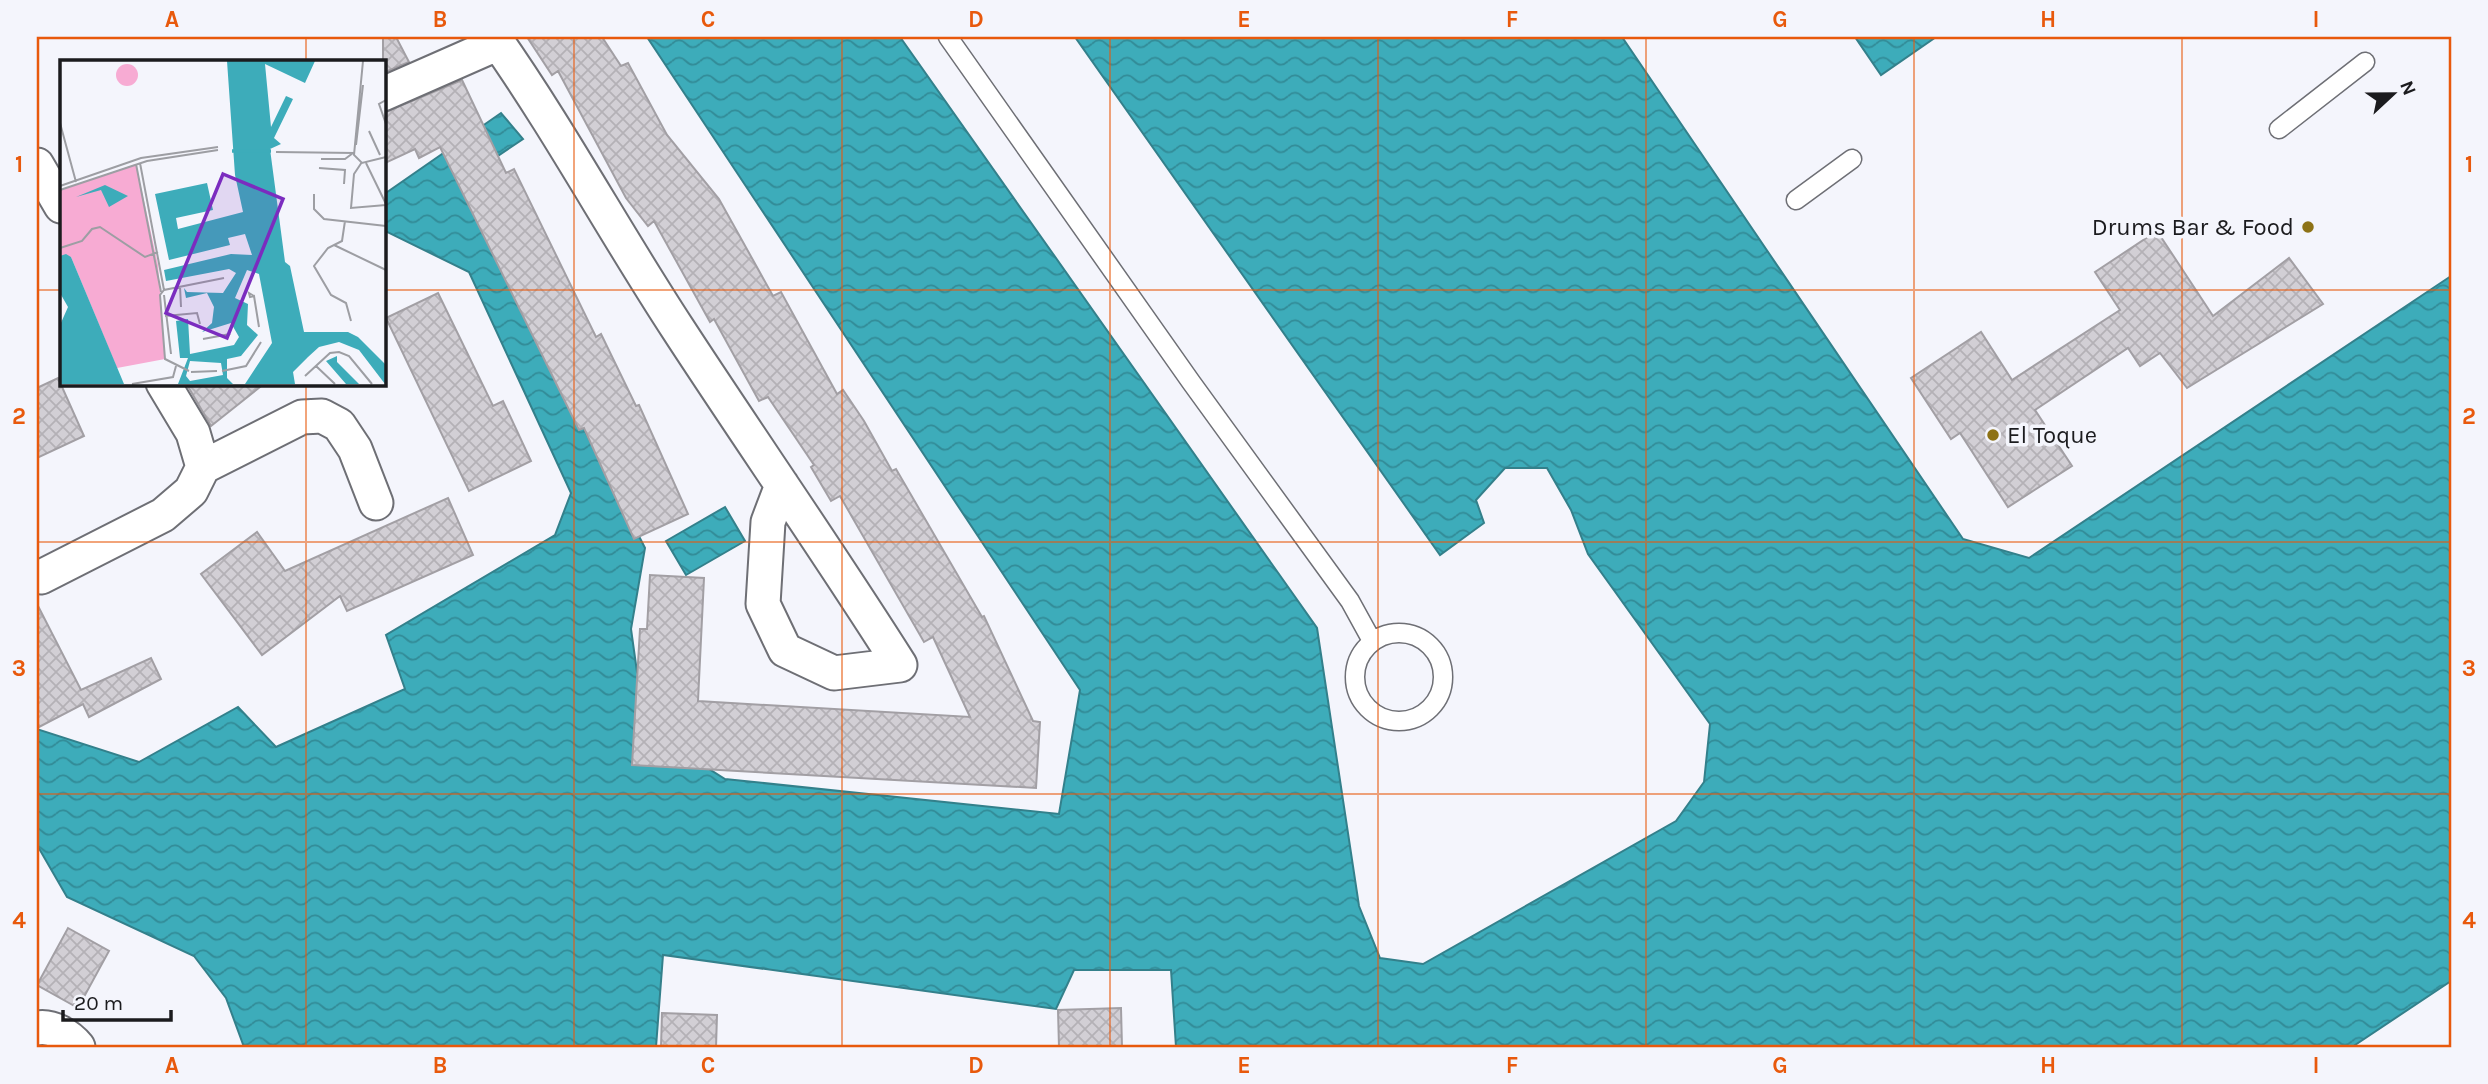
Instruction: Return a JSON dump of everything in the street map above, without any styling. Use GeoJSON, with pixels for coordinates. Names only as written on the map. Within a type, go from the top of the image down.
{"type":"FeatureCollection","features":[{"type":"Feature","properties":{"kind":"street"},"geometry":{"type":"LineString","coordinates":[[385,93],[497,40],[677,327],[854,591],[900,665],[834,673],[785,650],[763,604],[768,522],[782,485]]}},
{"type":"Feature","properties":{"kind":"street"},"geometry":{"type":"LineString","coordinates":[[37,165],[60,204]]}},
{"type":"Feature","properties":{"kind":"street"},"geometry":{"type":"LineString","coordinates":[[164,385],[193,433],[203,467]]}},
{"type":"Feature","properties":{"kind":"street"},"geometry":{"type":"LineString","coordinates":[[41,577],[163,515],[191,491],[203,467],[302,417],[322,416],[339,425],[355,449],[376,503]]}},
{"type":"Feature","properties":{"kind":"street"},"geometry":{"type":"LineString","coordinates":[[37,1028],[44,1026],[70,1037],[78,1047]]}},
{"type":"Feature","properties":{"kind":"lane"},"geometry":{"type":"LineString","coordinates":[[948,37],[1167,348],[1350,601],[1372,642]]}},
{"type":"Feature","properties":{"kind":"lane"},"geometry":{"type":"LineString","coordinates":[[2279,129],[2365,62]]}},
{"type":"Feature","properties":{"kind":"lane"},"geometry":{"type":"LineString","coordinates":[[1796,200],[1852,159]]}},
{"type":"Feature","properties":{"kind":"lane"},"geometry":{"type":"LineString","coordinates":[[1399,632],[1426,641],[1436,651],[1444,678],[1434,705],[1424,715],[1409,720],[1380,718],[1359,696],[1355,682],[1356,667],[1362,653],[1372,642],[1384,635],[1399,632]]}},
{"type":"Feature","properties":{"kind":"water"},"geometry":{"type":"Polygon","coordinates":[[[647,37],[900,37],[1317,628],[1359,906],[1380,958],[1423,964],[1676,821],[1704,782],[1710,724],[1588,554],[1571,510],[1547,468],[1505,468],[1476,500],[1484,523],[1440,555],[1075,37],[1622,37],[1963,539],[2029,558],[2451,276],[2451,981],[2352,1047],[1176,1047],[1171,970],[1074,970],[1056,1009],[663,955],[656,1047],[244,1047],[226,998],[194,956],[67,897],[37,845],[37,729],[139,762],[238,707],[276,747],[405,689],[386,635],[555,535],[571,493],[469,272],[385,231],[385,194],[501,113],[523,139],[458,183],[645,548],[631,629],[637,672],[671,745],[725,779],[1059,814],[1080,690],[647,37]]]}},
{"type":"Feature","properties":{"kind":"water"},"geometry":{"type":"Polygon","coordinates":[[[1855,37],[1936,37],[1881,75],[1855,37]]]}},
{"type":"Feature","properties":{"kind":"water"},"geometry":{"type":"Polygon","coordinates":[[[725,507],[745,541],[686,575],[666,541],[725,507]]]}},
{"type":"Feature","properties":{"kind":"building"},"geometry":{"type":"Polygon","coordinates":[[[383,37],[396,37],[409,62],[385,72],[383,37]]]}},
{"type":"Feature","properties":{"kind":"building"},"geometry":{"type":"Polygon","coordinates":[[[527,37],[602,37],[621,66],[628,63],[667,135],[719,199],[773,296],[781,292],[837,394],[843,390],[892,471],[896,469],[982,617],[984,616],[1033,721],[1040,722],[1036,788],[632,765],[640,629],[647,629],[650,575],[704,578],[698,701],[970,717],[933,637],[924,642],[840,496],[831,501],[811,467],[814,465],[768,397],[759,401],[714,319],[710,322],[654,221],[648,226],[626,198],[558,71],[552,75],[527,37]]]}},
{"type":"Feature","properties":{"kind":"building"},"geometry":{"type":"Polygon","coordinates":[[[462,80],[506,173],[514,169],[596,337],[601,334],[636,406],[639,405],[688,514],[634,539],[584,428],[579,430],[440,147],[419,158],[415,149],[385,163],[385,112],[462,80]]]}},
{"type":"Feature","properties":{"kind":"building"},"geometry":{"type":"Polygon","coordinates":[[[2157,231],[2213,316],[2289,258],[2323,304],[2187,388],[2160,353],[2140,366],[2128,348],[2035,410],[2072,466],[2008,507],[1960,433],[1951,439],[1911,378],[1981,332],[2012,380],[2120,310],[2095,272],[2157,231]]]}},
{"type":"Feature","properties":{"kind":"building"},"geometry":{"type":"Polygon","coordinates":[[[438,293],[493,406],[503,401],[531,461],[469,491],[386,318],[438,293]]]}},
{"type":"Feature","properties":{"kind":"building"},"geometry":{"type":"Polygon","coordinates":[[[58,378],[84,436],[37,458],[37,388],[58,378]]]}},
{"type":"Feature","properties":{"kind":"building"},"geometry":{"type":"Polygon","coordinates":[[[187,385],[262,385],[211,426],[187,385]]]}},
{"type":"Feature","properties":{"kind":"building"},"geometry":{"type":"Polygon","coordinates":[[[448,498],[473,555],[347,611],[340,596],[262,655],[201,574],[257,532],[285,571],[448,498]]]}},
{"type":"Feature","properties":{"kind":"building"},"geometry":{"type":"Polygon","coordinates":[[[37,604],[81,690],[151,658],[161,679],[89,717],[83,704],[37,728],[37,604]]]}},
{"type":"Feature","properties":{"kind":"building"},"geometry":{"type":"Polygon","coordinates":[[[68,928],[109,951],[78,1008],[37,985],[68,928]]]}},
{"type":"Feature","properties":{"kind":"building"},"geometry":{"type":"Polygon","coordinates":[[[1121,1008],[1122,1047],[1059,1047],[1058,1010],[1121,1008]]]}},
{"type":"Feature","properties":{"kind":"building"},"geometry":{"type":"Polygon","coordinates":[[[662,1013],[717,1015],[716,1047],[661,1047],[662,1013]]]}},
{"type":"Feature","properties":{"kind":"place","name":"Drums Bar & Food"},"geometry":{"type":"Point","coordinates":[2308,227]}},
{"type":"Feature","properties":{"kind":"place","name":"El Toque"},"geometry":{"type":"Point","coordinates":[1993,435]}}]}
